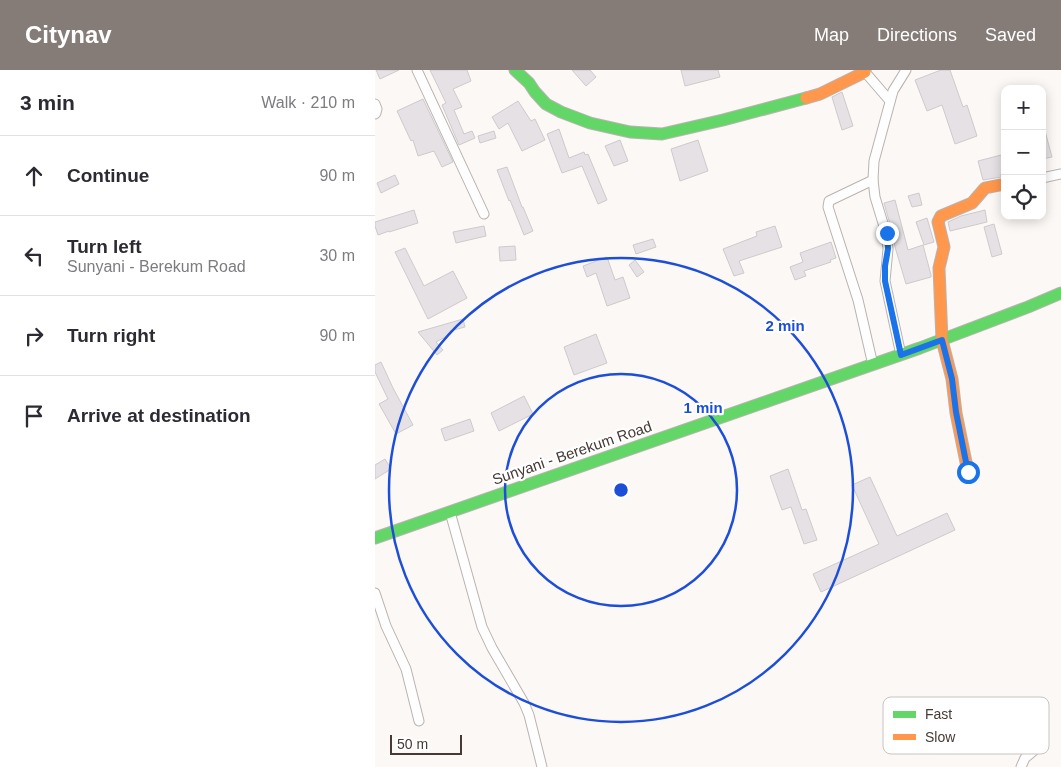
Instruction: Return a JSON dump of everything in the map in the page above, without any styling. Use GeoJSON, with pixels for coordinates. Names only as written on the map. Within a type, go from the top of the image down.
{"type":"FeatureCollection","features":[{"type":"Feature","properties":{"kind":"main road"},"geometry":{"type":"LineString","coordinates":[[515,70],[547,104],[561,112],[590,123],[630,132],[661,134],[723,120],[820,94],[865,71]]}},
{"type":"Feature","properties":{"kind":"main road"},"geometry":{"type":"LineString","coordinates":[[968,472],[956,412],[952,379],[942,340],[939,268],[944,247],[937,222],[941,216],[972,203],[985,188],[1001,185]]}},
{"type":"Feature","properties":{"kind":"main road","name":"Sunyani - Berekum Road"},"geometry":{"type":"LineString","coordinates":[[375,538],[901,355],[1061,293]]}},
{"type":"Feature","properties":{"kind":"street"},"geometry":{"type":"LineString","coordinates":[[417,70],[484,214]]}},
{"type":"Feature","properties":{"kind":"street"},"geometry":{"type":"LineString","coordinates":[[901,355],[885,281],[888,249],[887,233],[875,196],[873,180],[874,161],[893,91],[906,70]]}},
{"type":"Feature","properties":{"kind":"street"},"geometry":{"type":"LineString","coordinates":[[865,71],[890,101]]}},
{"type":"Feature","properties":{"kind":"street"},"geometry":{"type":"LineString","coordinates":[[375,104],[377,109],[375,114]]}},
{"type":"Feature","properties":{"kind":"street"},"geometry":{"type":"LineString","coordinates":[[1046,177],[1061,174]]}},
{"type":"Feature","properties":{"kind":"street"},"geometry":{"type":"LineString","coordinates":[[873,180],[829,201],[828,208],[858,300],[873,365]]}},
{"type":"Feature","properties":{"kind":"street"},"geometry":{"type":"LineString","coordinates":[[450,512],[483,627],[492,648],[524,703],[529,715],[542,767]]}},
{"type":"Feature","properties":{"kind":"street"},"geometry":{"type":"LineString","coordinates":[[375,592],[386,626],[406,669],[419,721]]}},
{"type":"Feature","properties":{"kind":"street"},"geometry":{"type":"LineString","coordinates":[[1021,767],[1025,758],[1030,754]]}},
{"type":"Feature","properties":{"kind":"building"},"geometry":{"type":"Polygon","coordinates":[[[376,70],[399,70],[380,79],[376,70]]]}},
{"type":"Feature","properties":{"kind":"building"},"geometry":{"type":"Polygon","coordinates":[[[430,70],[467,70],[471,81],[453,89],[462,107],[454,110],[464,134],[472,131],[475,138],[459,145],[442,105],[446,103],[430,70]]]}},
{"type":"Feature","properties":{"kind":"building"},"geometry":{"type":"Polygon","coordinates":[[[572,70],[590,70],[596,77],[586,86],[572,70]]]}},
{"type":"Feature","properties":{"kind":"building"},"geometry":{"type":"Polygon","coordinates":[[[681,70],[718,70],[720,77],[685,86],[681,70]]]}},
{"type":"Feature","properties":{"kind":"building"},"geometry":{"type":"Polygon","coordinates":[[[941,70],[950,70],[963,107],[967,105],[977,136],[955,144],[942,105],[927,111],[915,80],[941,70]]]}},
{"type":"Feature","properties":{"kind":"building"},"geometry":{"type":"Polygon","coordinates":[[[842,92],[853,126],[842,130],[832,97],[842,92]]]}},
{"type":"Feature","properties":{"kind":"building"},"geometry":{"type":"Polygon","coordinates":[[[423,99],[453,162],[442,167],[434,151],[418,156],[413,140],[411,141],[397,111],[423,99]]]}},
{"type":"Feature","properties":{"kind":"building"},"geometry":{"type":"Polygon","coordinates":[[[518,101],[531,121],[535,119],[545,140],[522,151],[508,123],[499,129],[492,117],[518,101]]]}},
{"type":"Feature","properties":{"kind":"building"},"geometry":{"type":"Polygon","coordinates":[[[559,129],[569,158],[584,152],[585,155],[588,154],[607,200],[598,204],[582,166],[562,173],[547,134],[559,129]]]}},
{"type":"Feature","properties":{"kind":"building"},"geometry":{"type":"Polygon","coordinates":[[[494,131],[496,138],[480,143],[478,136],[494,131]]]}},
{"type":"Feature","properties":{"kind":"building"},"geometry":{"type":"Polygon","coordinates":[[[1046,135],[1052,157],[1046,158],[1046,135]]]}},
{"type":"Feature","properties":{"kind":"building"},"geometry":{"type":"Polygon","coordinates":[[[620,140],[628,161],[614,166],[605,146],[620,140]]]}},
{"type":"Feature","properties":{"kind":"building"},"geometry":{"type":"Polygon","coordinates":[[[698,140],[708,171],[680,181],[671,149],[698,140]]]}},
{"type":"Feature","properties":{"kind":"building"},"geometry":{"type":"Polygon","coordinates":[[[1001,155],[1001,177],[983,180],[978,161],[1001,155]]]}},
{"type":"Feature","properties":{"kind":"building"},"geometry":{"type":"Polygon","coordinates":[[[507,167],[533,231],[524,235],[497,170],[507,167]]]}},
{"type":"Feature","properties":{"kind":"building"},"geometry":{"type":"Polygon","coordinates":[[[395,175],[399,184],[381,193],[377,183],[395,175]]]}},
{"type":"Feature","properties":{"kind":"building"},"geometry":{"type":"Polygon","coordinates":[[[919,193],[922,205],[912,207],[908,196],[919,193]]]}},
{"type":"Feature","properties":{"kind":"building"},"geometry":{"type":"Polygon","coordinates":[[[895,200],[908,250],[923,245],[931,277],[906,284],[884,203],[895,200]]]}},
{"type":"Feature","properties":{"kind":"building"},"geometry":{"type":"Polygon","coordinates":[[[414,210],[418,223],[378,235],[375,222],[414,210]]]}},
{"type":"Feature","properties":{"kind":"building"},"geometry":{"type":"Polygon","coordinates":[[[985,210],[987,222],[950,231],[948,222],[961,216],[985,210]]]}},
{"type":"Feature","properties":{"kind":"building"},"geometry":{"type":"Polygon","coordinates":[[[927,218],[934,242],[924,245],[916,222],[927,218]]]}},
{"type":"Feature","properties":{"kind":"building"},"geometry":{"type":"Polygon","coordinates":[[[994,224],[1002,254],[992,257],[984,227],[994,224]]]}},
{"type":"Feature","properties":{"kind":"building"},"geometry":{"type":"Polygon","coordinates":[[[484,226],[486,236],[456,243],[453,232],[484,226]]]}},
{"type":"Feature","properties":{"kind":"building"},"geometry":{"type":"Polygon","coordinates":[[[775,226],[782,247],[739,261],[744,273],[734,276],[723,249],[757,236],[756,232],[775,226]]]}},
{"type":"Feature","properties":{"kind":"building"},"geometry":{"type":"Polygon","coordinates":[[[653,239],[656,247],[636,254],[633,245],[653,239]]]}},
{"type":"Feature","properties":{"kind":"building"},"geometry":{"type":"Polygon","coordinates":[[[831,242],[836,258],[830,260],[831,262],[804,271],[806,276],[795,280],[790,267],[803,262],[800,253],[831,242]]]}},
{"type":"Feature","properties":{"kind":"building"},"geometry":{"type":"Polygon","coordinates":[[[515,246],[516,260],[500,261],[499,247],[515,246]]]}},
{"type":"Feature","properties":{"kind":"building"},"geometry":{"type":"Polygon","coordinates":[[[405,248],[424,286],[453,271],[467,298],[428,319],[395,252],[405,248]]]}},
{"type":"Feature","properties":{"kind":"building"},"geometry":{"type":"Polygon","coordinates":[[[607,257],[615,280],[623,277],[630,298],[607,306],[596,273],[587,277],[583,266],[607,257]]]}},
{"type":"Feature","properties":{"kind":"building"},"geometry":{"type":"Polygon","coordinates":[[[635,260],[644,272],[637,277],[629,265],[635,260]]]}},
{"type":"Feature","properties":{"kind":"building"},"geometry":{"type":"Polygon","coordinates":[[[463,319],[465,327],[450,331],[451,334],[436,342],[443,350],[437,355],[418,332],[463,319]]]}},
{"type":"Feature","properties":{"kind":"building"},"geometry":{"type":"Polygon","coordinates":[[[596,334],[607,363],[574,375],[564,347],[596,334]]]}},
{"type":"Feature","properties":{"kind":"building"},"geometry":{"type":"Polygon","coordinates":[[[381,362],[413,425],[396,434],[379,404],[388,399],[375,372],[375,365],[381,362]]]}},
{"type":"Feature","properties":{"kind":"building"},"geometry":{"type":"Polygon","coordinates":[[[524,396],[533,414],[499,431],[491,413],[524,396]]]}},
{"type":"Feature","properties":{"kind":"building"},"geometry":{"type":"Polygon","coordinates":[[[470,419],[474,431],[445,441],[441,429],[470,419]]]}},
{"type":"Feature","properties":{"kind":"building"},"geometry":{"type":"Polygon","coordinates":[[[385,459],[391,469],[375,479],[375,465],[385,459]]]}},
{"type":"Feature","properties":{"kind":"building"},"geometry":{"type":"Polygon","coordinates":[[[788,469],[802,510],[806,509],[817,540],[804,544],[791,507],[782,510],[770,476],[788,469]]]}},
{"type":"Feature","properties":{"kind":"building"},"geometry":{"type":"Polygon","coordinates":[[[870,477],[897,536],[947,513],[955,530],[821,592],[813,574],[879,544],[852,485],[870,477]]]}},
{"type":"Feature","properties":{"kind":"traffic: fast"},"geometry":{"type":"LineString","coordinates":[[515,70],[529,83],[546,104],[590,123],[630,132],[662,134],[806,98]]}},
{"type":"Feature","properties":{"kind":"traffic: fast"},"geometry":{"type":"LineString","coordinates":[[375,538],[920,348],[1061,293]]}},
{"type":"Feature","properties":{"kind":"traffic: slow"},"geometry":{"type":"LineString","coordinates":[[806,98],[820,94],[865,72],[865,70]]}},
{"type":"Feature","properties":{"kind":"traffic: slow"},"geometry":{"type":"LineString","coordinates":[[968,472],[956,413],[952,379],[942,340],[939,268],[944,247],[938,222],[941,216],[972,203],[985,188],[1001,185]]}},
{"type":"Feature","properties":{"kind":"route"},"geometry":{"type":"LineString","coordinates":[[887,233],[888,249],[885,281],[901,355],[942,340],[954,388],[956,412],[968,472]]}}]}
